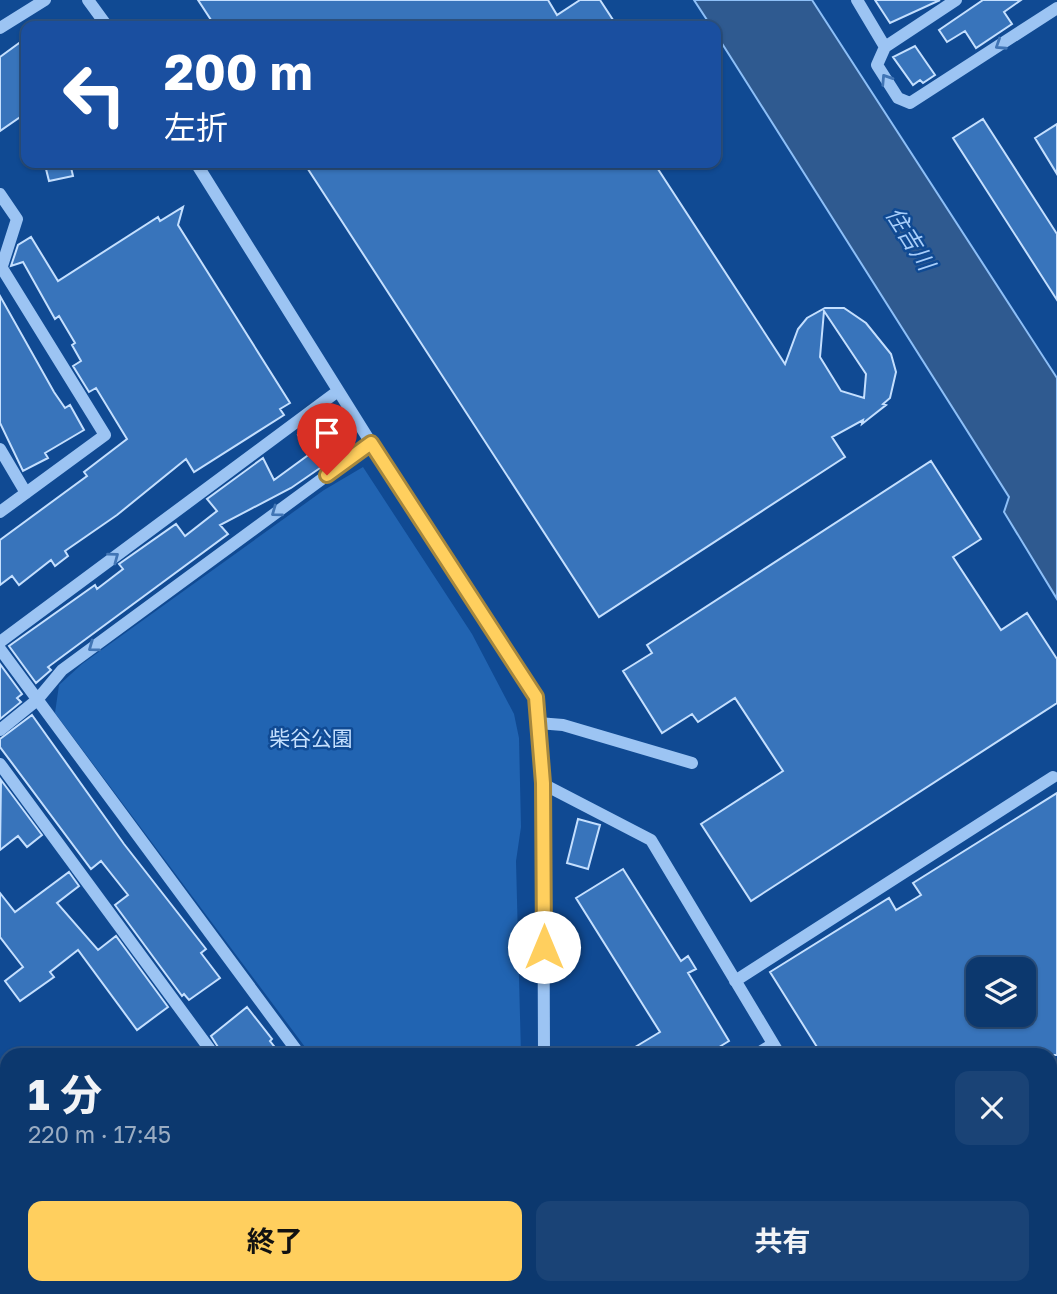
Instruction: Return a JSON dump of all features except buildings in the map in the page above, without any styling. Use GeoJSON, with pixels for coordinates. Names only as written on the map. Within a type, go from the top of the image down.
{"type":"FeatureCollection","features":[{"type":"Feature","properties":{"kind":"street"},"geometry":{"type":"LineString","coordinates":[[0,28],[45,0]]}},
{"type":"Feature","properties":{"kind":"street"},"geometry":{"type":"LineString","coordinates":[[88,0],[103,21]]}},
{"type":"Feature","properties":{"kind":"street"},"geometry":{"type":"LineString","coordinates":[[857,0],[885,47]]}},
{"type":"Feature","properties":{"kind":"street"},"geometry":{"type":"LineString","coordinates":[[956,0],[885,47],[877,65],[898,98],[910,103],[1057,8]]}},
{"type":"Feature","properties":{"kind":"street"},"geometry":{"type":"LineString","coordinates":[[199,168],[371,443],[536,697],[543,783],[544,1048]]}},
{"type":"Feature","properties":{"kind":"street"},"geometry":{"type":"LineString","coordinates":[[0,194],[16,219],[1,266],[105,435],[0,512]]}},
{"type":"Feature","properties":{"kind":"street"},"geometry":{"type":"LineString","coordinates":[[0,642],[338,391]]}},
{"type":"Feature","properties":{"kind":"street"},"geometry":{"type":"LineString","coordinates":[[0,730],[37,700],[62,670],[371,443]]}},
{"type":"Feature","properties":{"kind":"street"},"geometry":{"type":"LineString","coordinates":[[0,449],[26,493]]}},
{"type":"Feature","properties":{"kind":"street"},"geometry":{"type":"LineString","coordinates":[[0,649],[295,1048]]}},
{"type":"Feature","properties":{"kind":"street"},"geometry":{"type":"LineString","coordinates":[[538,723],[564,725],[692,763]]}},
{"type":"Feature","properties":{"kind":"street"},"geometry":{"type":"LineString","coordinates":[[0,764],[209,1048]]}},
{"type":"Feature","properties":{"kind":"street"},"geometry":{"type":"LineString","coordinates":[[735,981],[1053,777]]}},
{"type":"Feature","properties":{"kind":"street"},"geometry":{"type":"LineString","coordinates":[[543,783],[651,841],[775,1048]]}},
{"type":"Feature","properties":{"kind":"green space","name":"柴谷公園"},"geometry":{"type":"Polygon","coordinates":[[[363,467],[472,634],[514,714],[519,738],[521,827],[516,861],[521,1048],[306,1048],[55,713],[59,685],[82,664],[324,490],[363,467]]]}},
{"type":"Feature","properties":{"kind":"water","name":"住吉川"},"geometry":{"type":"Polygon","coordinates":[[[694,0],[812,0],[1057,378],[1057,599],[1004,512],[1009,497],[721,42],[721,21],[708,21],[694,0]]]}},
{"type":"Feature","properties":{"kind":"route"},"geometry":{"type":"LineString","coordinates":[[327,475],[371,443],[536,697],[543,783],[544,947]]}}]}
